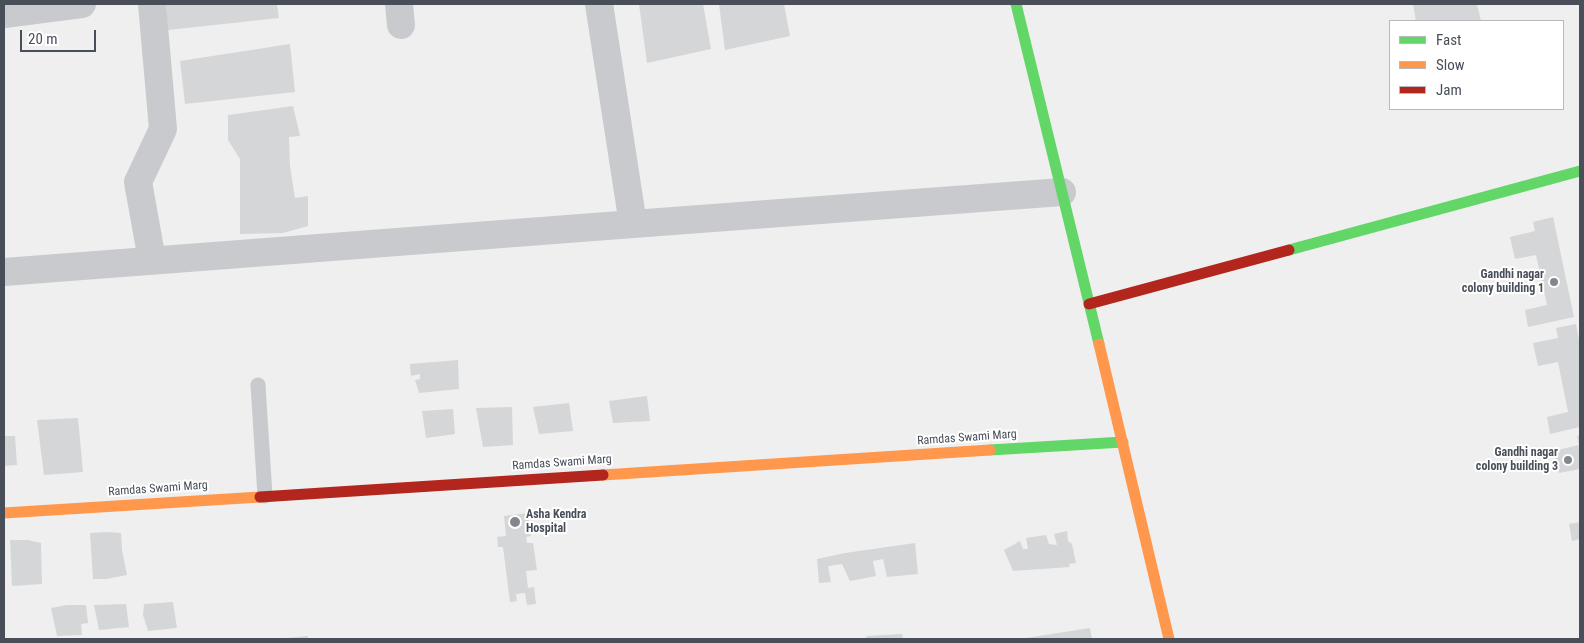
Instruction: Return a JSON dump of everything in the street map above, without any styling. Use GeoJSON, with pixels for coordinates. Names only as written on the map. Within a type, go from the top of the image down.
{"type":"FeatureCollection","features":[{"type":"Feature","properties":{"kind":"street"},"geometry":{"type":"LineString","coordinates":[[4,14],[82,4]]}},
{"type":"Feature","properties":{"kind":"street"},"geometry":{"type":"LineString","coordinates":[[152,4],[162,129],[138,182],[152,260]]}},
{"type":"Feature","properties":{"kind":"street"},"geometry":{"type":"LineString","coordinates":[[599,4],[633,224]]}},
{"type":"Feature","properties":{"kind":"street"},"geometry":{"type":"LineString","coordinates":[[1016,4],[1169,639]]}},
{"type":"Feature","properties":{"kind":"street"},"geometry":{"type":"LineString","coordinates":[[1089,304],[1580,171]]}},
{"type":"Feature","properties":{"kind":"street"},"geometry":{"type":"LineString","coordinates":[[4,272],[1062,192]]}},
{"type":"Feature","properties":{"kind":"street","name":"Ramdas Swami Marg"},"geometry":{"type":"LineString","coordinates":[[4,513],[1123,442]]}},
{"type":"Feature","properties":{"kind":"lane"},"geometry":{"type":"LineString","coordinates":[[258,385],[264,496]]}},
{"type":"Feature","properties":{"kind":"building"},"geometry":{"type":"Polygon","coordinates":[[[166,4],[277,4],[279,18],[168,30],[166,4]]]}},
{"type":"Feature","properties":{"kind":"building"},"geometry":{"type":"Polygon","coordinates":[[[639,4],[703,4],[711,49],[647,63],[639,4]]]}},
{"type":"Feature","properties":{"kind":"building"},"geometry":{"type":"Polygon","coordinates":[[[719,4],[784,4],[790,36],[725,50],[719,4]]]}},
{"type":"Feature","properties":{"kind":"building"},"geometry":{"type":"Polygon","coordinates":[[[1413,4],[1477,4],[1481,20],[1416,20],[1413,4]]]}},
{"type":"Feature","properties":{"kind":"building"},"geometry":{"type":"Polygon","coordinates":[[[290,44],[295,92],[185,104],[180,61],[290,44]]]}},
{"type":"Feature","properties":{"kind":"building"},"geometry":{"type":"Polygon","coordinates":[[[293,106],[300,136],[289,137],[290,166],[295,198],[308,196],[308,226],[283,233],[240,234],[240,159],[228,140],[228,115],[293,106]]]}},
{"type":"Feature","properties":{"kind":"building","name":"Gandhi nagar colony building 1"},"geometry":{"type":"Polygon","coordinates":[[[1553,217],[1574,317],[1528,327],[1525,310],[1547,305],[1536,255],[1515,259],[1510,237],[1535,231],[1533,222],[1553,217]]]}},
{"type":"Feature","properties":{"kind":"building"},"geometry":{"type":"Polygon","coordinates":[[[1576,324],[1580,345],[1580,427],[1550,434],[1547,417],[1568,412],[1558,362],[1538,366],[1533,343],[1558,338],[1556,328],[1576,324]]]}},
{"type":"Feature","properties":{"kind":"building"},"geometry":{"type":"Polygon","coordinates":[[[458,360],[459,389],[419,393],[415,380],[420,379],[420,374],[411,376],[410,364],[458,360]]]}},
{"type":"Feature","properties":{"kind":"building"},"geometry":{"type":"Polygon","coordinates":[[[647,396],[650,421],[613,423],[609,401],[647,396]]]}},
{"type":"Feature","properties":{"kind":"building"},"geometry":{"type":"Polygon","coordinates":[[[569,403],[573,431],[539,434],[533,407],[569,403]]]}},
{"type":"Feature","properties":{"kind":"building"},"geometry":{"type":"Polygon","coordinates":[[[512,407],[513,445],[483,447],[476,408],[512,407]]]}},
{"type":"Feature","properties":{"kind":"building"},"geometry":{"type":"Polygon","coordinates":[[[453,409],[455,434],[426,438],[422,411],[453,409]]]}},
{"type":"Feature","properties":{"kind":"building"},"geometry":{"type":"Polygon","coordinates":[[[78,418],[83,472],[44,475],[37,420],[78,418]]]}},
{"type":"Feature","properties":{"kind":"building","name":"Gandhi nagar colony building 3"},"geometry":{"type":"Polygon","coordinates":[[[1580,435],[1580,469],[1559,473],[1554,451],[1579,445],[1577,436],[1580,435]]]}},
{"type":"Feature","properties":{"kind":"building"},"geometry":{"type":"Polygon","coordinates":[[[4,436],[15,436],[17,465],[4,466],[4,436]]]}},
{"type":"Feature","properties":{"kind":"building"},"geometry":{"type":"Polygon","coordinates":[[[528,513],[531,536],[526,537],[527,543],[533,543],[537,570],[526,571],[528,588],[534,587],[536,604],[527,605],[525,593],[516,594],[517,601],[510,602],[503,547],[498,547],[497,537],[506,536],[504,516],[528,513]]]}},
{"type":"Feature","properties":{"kind":"building"},"geometry":{"type":"Polygon","coordinates":[[[1580,522],[1580,539],[1572,541],[1569,524],[1580,522]]]}},
{"type":"Feature","properties":{"kind":"building"},"geometry":{"type":"Polygon","coordinates":[[[1067,531],[1068,541],[1072,544],[1076,563],[1069,564],[1070,567],[1013,571],[1004,550],[1020,541],[1023,549],[1028,549],[1026,538],[1046,535],[1049,544],[1057,545],[1054,534],[1067,531]]]}},
{"type":"Feature","properties":{"kind":"building"},"geometry":{"type":"Polygon","coordinates":[[[90,533],[121,533],[127,575],[106,579],[93,579],[90,533]]]}},
{"type":"Feature","properties":{"kind":"building"},"geometry":{"type":"Polygon","coordinates":[[[10,540],[28,540],[41,543],[42,584],[12,586],[10,540]]]}},
{"type":"Feature","properties":{"kind":"building"},"geometry":{"type":"Polygon","coordinates":[[[915,543],[918,574],[887,577],[883,559],[873,561],[876,576],[850,581],[842,564],[828,566],[831,582],[819,583],[817,559],[915,543]]]}},
{"type":"Feature","properties":{"kind":"building"},"geometry":{"type":"Polygon","coordinates":[[[173,602],[177,628],[148,631],[143,615],[144,604],[173,602]]]}},
{"type":"Feature","properties":{"kind":"building"},"geometry":{"type":"Polygon","coordinates":[[[126,604],[129,627],[99,630],[94,605],[126,604]]]}},
{"type":"Feature","properties":{"kind":"building"},"geometry":{"type":"Polygon","coordinates":[[[67,605],[86,605],[88,623],[81,624],[82,635],[57,636],[51,608],[67,605]]]}},
{"type":"Feature","properties":{"kind":"building"},"geometry":{"type":"Polygon","coordinates":[[[1090,628],[1092,639],[1026,639],[1026,638],[1090,628]]]}},
{"type":"Feature","properties":{"kind":"building"},"geometry":{"type":"Polygon","coordinates":[[[902,634],[903,639],[867,639],[866,636],[902,634]]]}},
{"type":"Feature","properties":{"kind":"building"},"geometry":{"type":"Polygon","coordinates":[[[308,636],[308,639],[287,639],[287,638],[308,636]]]}},
{"type":"Feature","properties":{"kind":"traffic: fast"},"geometry":{"type":"LineString","coordinates":[[1016,4],[1099,344]]}},
{"type":"Feature","properties":{"kind":"traffic: fast"},"geometry":{"type":"LineString","coordinates":[[1289,250],[1580,171]]}},
{"type":"Feature","properties":{"kind":"traffic: fast"},"geometry":{"type":"LineString","coordinates":[[990,450],[1123,442]]}},
{"type":"Feature","properties":{"kind":"traffic: slow"},"geometry":{"type":"LineString","coordinates":[[1099,344],[1169,639]]}},
{"type":"Feature","properties":{"kind":"traffic: slow"},"geometry":{"type":"LineString","coordinates":[[603,475],[990,450]]}},
{"type":"Feature","properties":{"kind":"traffic: slow"},"geometry":{"type":"LineString","coordinates":[[4,513],[260,497]]}},
{"type":"Feature","properties":{"kind":"traffic: jam"},"geometry":{"type":"LineString","coordinates":[[1089,304],[1289,250]]}},
{"type":"Feature","properties":{"kind":"traffic: jam"},"geometry":{"type":"LineString","coordinates":[[260,497],[603,475]]}},
{"type":"Feature","properties":{"kind":"place","name":"Gandhi nagar colony building 1"},"geometry":{"type":"Point","coordinates":[1554,282]}},
{"type":"Feature","properties":{"kind":"place","name":"Gandhi nagar colony building 3"},"geometry":{"type":"Point","coordinates":[1568,460]}},
{"type":"Feature","properties":{"kind":"place","name":"Asha Kendra Hospital"},"geometry":{"type":"Point","coordinates":[515,522]}}]}
